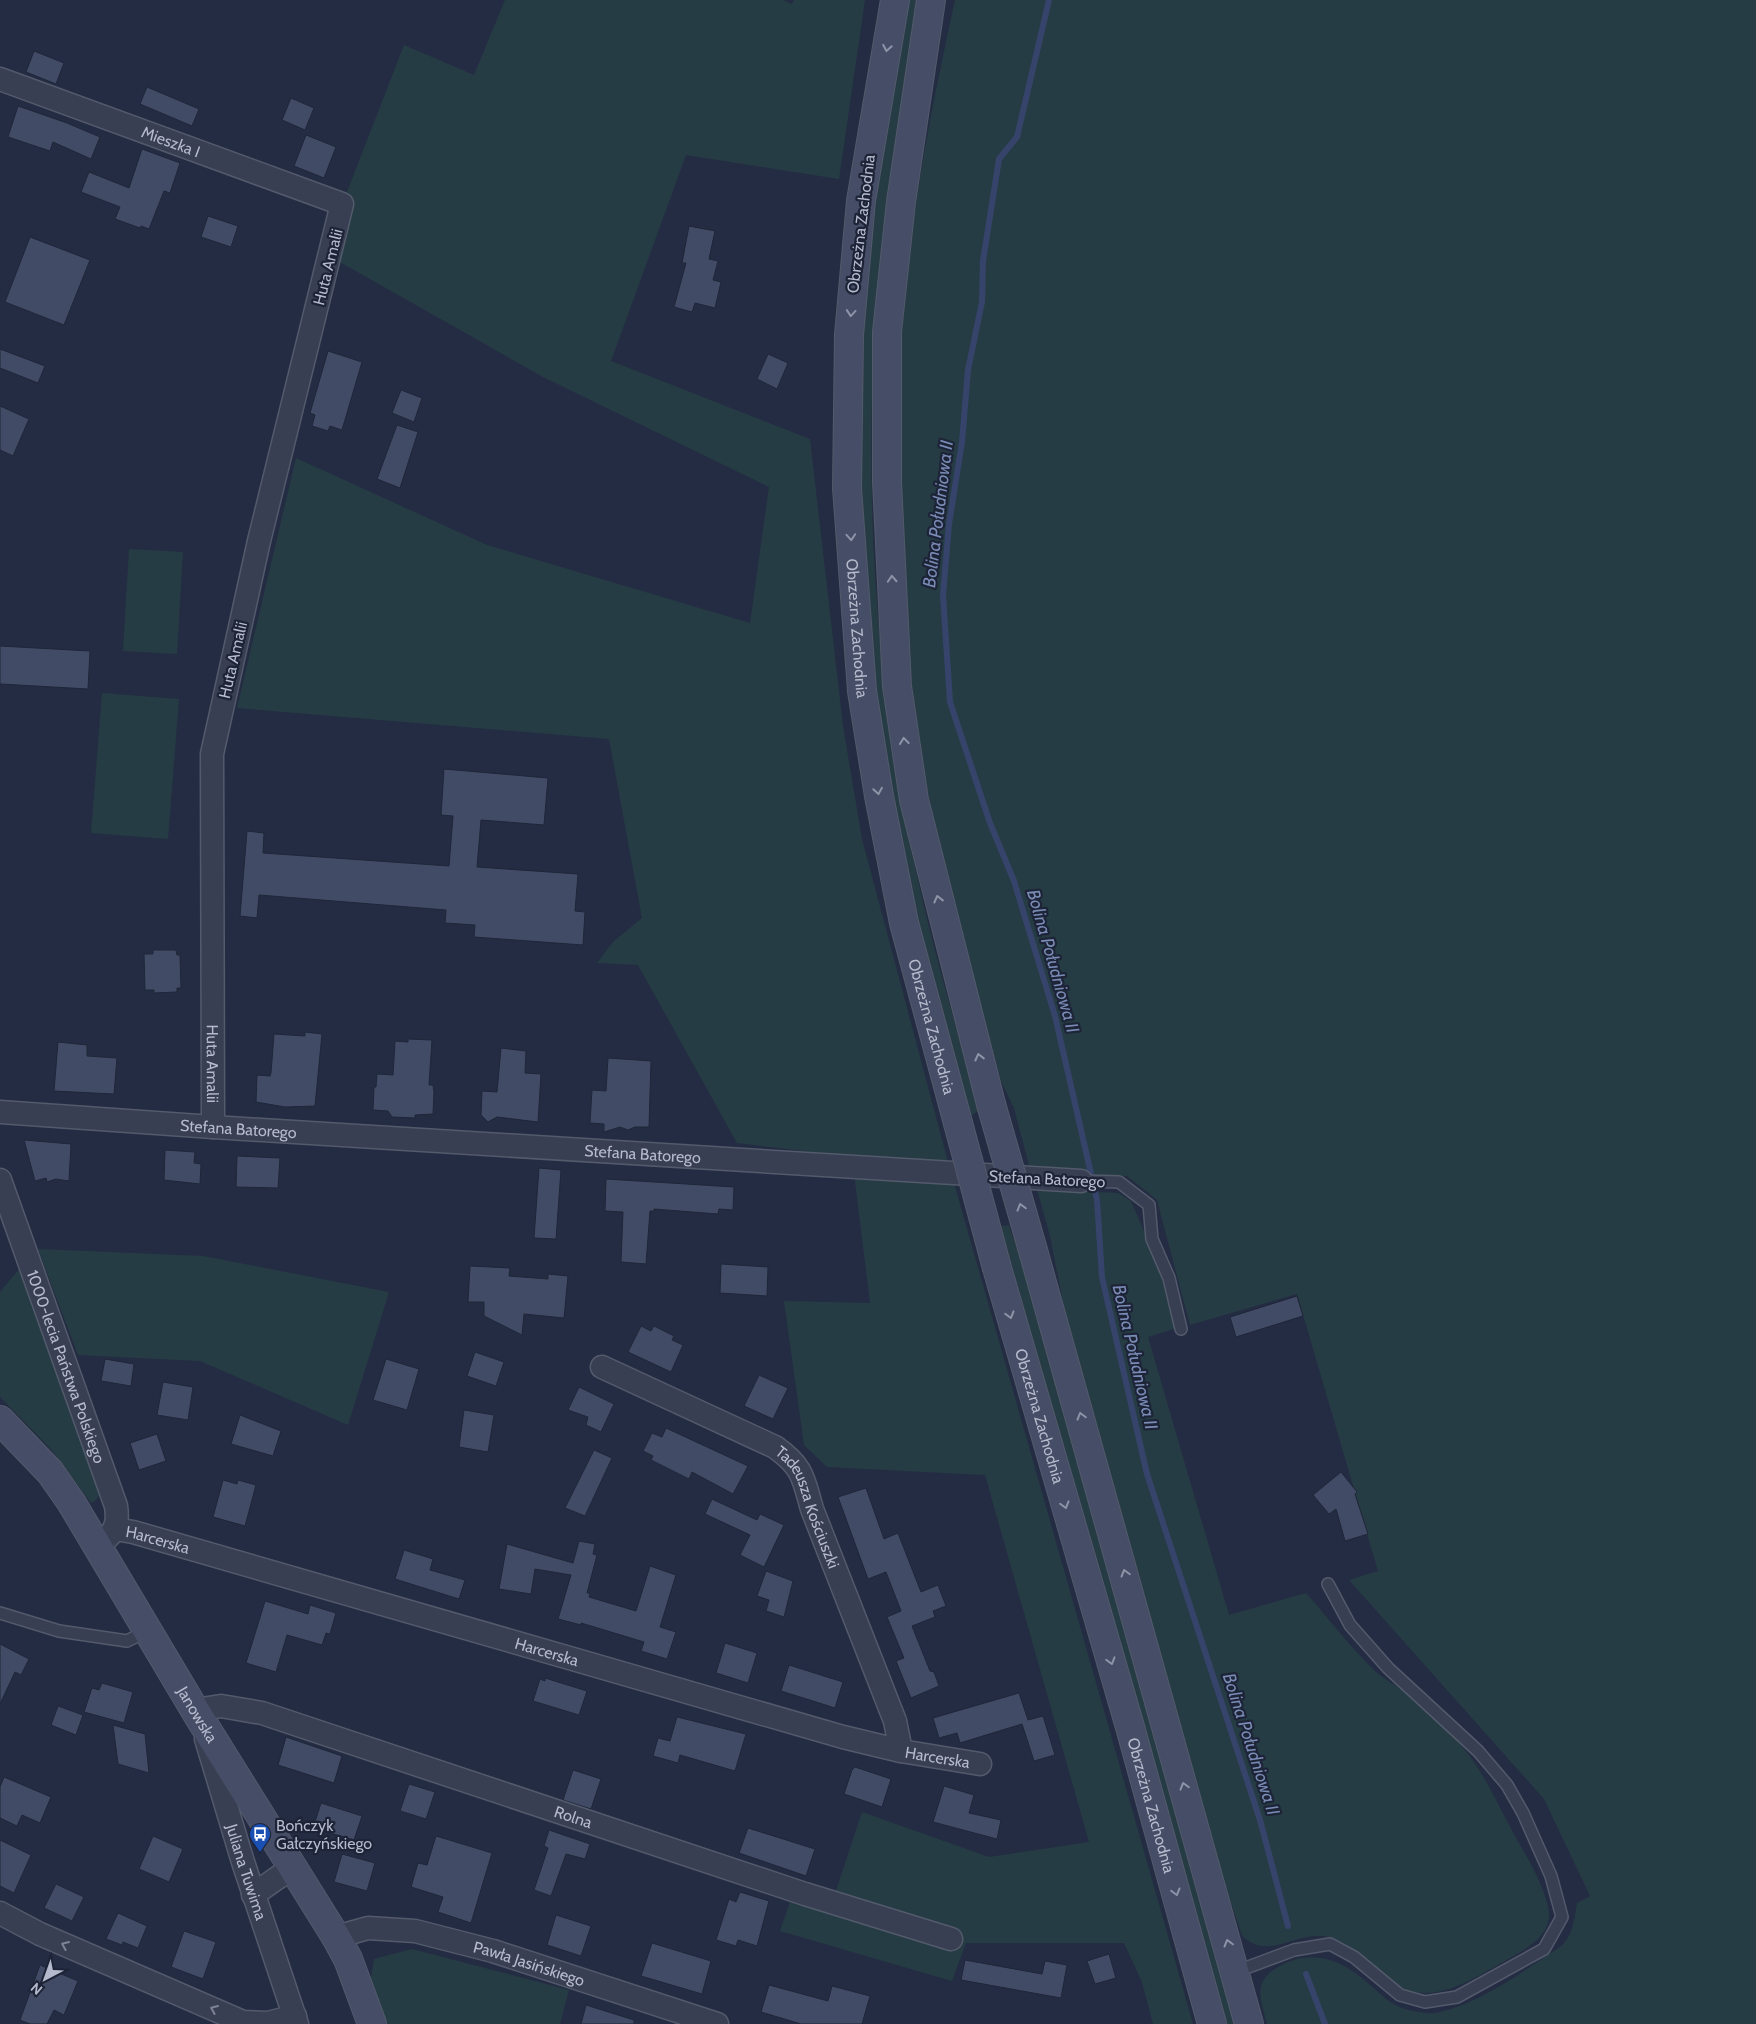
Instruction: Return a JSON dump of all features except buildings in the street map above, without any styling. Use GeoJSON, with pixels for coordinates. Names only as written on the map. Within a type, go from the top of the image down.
{"type":"FeatureCollection","features":[{"type":"Feature","properties":{"kind":"street","name":"Obrzeżna Zachodnia"},"geometry":{"type":"LineString","coordinates":[[895,0],[861,201],[849,335],[847,488],[862,691],[880,805],[904,924],[997,1268],[1130,1727],[1212,2024]]}},
{"type":"Feature","properties":{"kind":"street"},"geometry":{"type":"LineString","coordinates":[[931,0],[901,202],[887,332],[887,482],[897,686],[914,800],[991,1104],[1236,1972],[1249,2024]]}},
{"type":"Feature","properties":{"kind":"street","name":"Mieszka I"},"geometry":{"type":"LineString","coordinates":[[0,79],[342,204]]}},
{"type":"Feature","properties":{"kind":"street","name":"Huta Amalii"},"geometry":{"type":"LineString","coordinates":[[213,1127],[212,754],[259,541],[342,204]]}},
{"type":"Feature","properties":{"kind":"street","name":"Stefana Batorego"},"geometry":{"type":"LineString","coordinates":[[0,1112],[1081,1181]]}},
{"type":"Feature","properties":{"kind":"street","name":"1000-lecia Państwa Polskiego"},"geometry":{"type":"LineString","coordinates":[[0,1180],[116,1506],[118,1517],[106,1537]]}},
{"type":"Feature","properties":{"kind":"street","name":"Tadeusza Kościuszki"},"geometry":{"type":"LineString","coordinates":[[602,1367],[775,1447],[792,1459],[802,1476],[812,1509],[895,1721],[901,1751]]}},
{"type":"Feature","properties":{"kind":"street","name":"Janowska"},"geometry":{"type":"LineString","coordinates":[[0,1420],[50,1472],[106,1537],[148,1631],[197,1714],[336,1937],[348,1959],[372,2024]]}},
{"type":"Feature","properties":{"kind":"street","name":"Harcerska"},"geometry":{"type":"LineString","coordinates":[[106,1537],[132,1532],[843,1738],[901,1751],[980,1764]]}},
{"type":"Feature","properties":{"kind":"street","name":"Rolna"},"geometry":{"type":"LineString","coordinates":[[197,1714],[222,1706],[262,1713],[805,1894],[951,1939]]}},
{"type":"Feature","properties":{"kind":"street","name":"Juliana Tuwima"},"geometry":{"type":"LineString","coordinates":[[197,1714],[253,1895],[296,2020]]}},
{"type":"Feature","properties":{"kind":"street"},"geometry":{"type":"LineString","coordinates":[[253,1895],[280,1876],[295,1871]]}},
{"type":"Feature","properties":{"kind":"street"},"geometry":{"type":"LineString","coordinates":[[0,1913],[40,1934],[243,2022],[268,2023],[296,2020]]}},
{"type":"Feature","properties":{"kind":"street","name":"Pawła Jasińskiego"},"geometry":{"type":"LineString","coordinates":[[336,1937],[368,1928],[415,1931],[492,1952],[717,2024]]}},
{"type":"Feature","properties":{"kind":"lane","name":"Stefana Batorego"},"geometry":{"type":"LineString","coordinates":[[1081,1181],[1119,1182],[1149,1205],[1152,1239],[1169,1278],[1182,1330]]}},
{"type":"Feature","properties":{"kind":"lane"},"geometry":{"type":"LineString","coordinates":[[1236,1972],[1294,1950],[1330,1944],[1354,1957],[1400,1995],[1425,2002],[1457,1996],[1544,1948],[1562,1917],[1551,1876],[1523,1813],[1507,1785],[1478,1751],[1388,1668],[1350,1625],[1328,1584]]}},
{"type":"Feature","properties":{"kind":"lane"},"geometry":{"type":"LineString","coordinates":[[0,1613],[59,1631],[127,1641],[148,1631]]}},
{"type":"Feature","properties":{"kind":"shaded area"},"geometry":{"type":"Polygon","coordinates":[[[505,0],[783,0],[792,4],[794,0],[865,0],[839,179],[686,155],[611,361],[810,439],[843,726],[862,839],[948,1162],[1193,2024],[1153,2024],[1142,1982],[1124,1943],[966,1943],[952,1981],[780,1931],[793,1893],[830,1909],[862,1812],[989,1857],[1089,1842],[985,1475],[827,1467],[804,1445],[784,1301],[870,1303],[852,1157],[737,1143],[638,965],[597,963],[613,942],[642,918],[609,739],[237,708],[296,458],[487,545],[750,623],[769,487],[543,377],[338,261],[347,192],[404,45],[474,75],[505,0]]]}},
{"type":"Feature","properties":{"kind":"shaded area"},"geometry":{"type":"Polygon","coordinates":[[[909,0],[921,0],[886,213],[874,342],[871,476],[873,543],[884,677],[904,809],[931,934],[980,1110],[970,1116],[926,963],[882,753],[865,610],[860,462],[863,312],[880,171],[909,0]]]}},
{"type":"Feature","properties":{"kind":"shaded area"},"geometry":{"type":"Polygon","coordinates":[[[955,0],[1756,0],[1756,2024],[1267,2024],[1260,1991],[1265,1978],[1280,1966],[1304,1958],[1316,1957],[1338,1963],[1359,1976],[1387,2000],[1403,2008],[1432,2013],[1464,2004],[1494,1990],[1561,1946],[1570,1934],[1577,1903],[1590,1896],[1544,1799],[1349,1580],[1378,1571],[1297,1294],[1190,1325],[1157,1200],[1127,1176],[1031,1173],[1014,1108],[1001,1081],[943,861],[921,752],[906,610],[900,450],[900,371],[903,319],[919,182],[955,0]]]}},
{"type":"Feature","properties":{"kind":"shaded area"},"geometry":{"type":"Polygon","coordinates":[[[129,549],[183,552],[177,654],[123,651],[129,549]]]}},
{"type":"Feature","properties":{"kind":"shaded area"},"geometry":{"type":"Polygon","coordinates":[[[102,693],[179,699],[168,839],[91,833],[102,693]]]}},
{"type":"Feature","properties":{"kind":"shaded area"},"geometry":{"type":"Polygon","coordinates":[[[1037,1189],[1118,1193],[1131,1201],[1165,1280],[1177,1328],[1148,1337],[1229,1615],[1306,1593],[1348,1643],[1375,1671],[1421,1704],[1454,1737],[1474,1762],[1486,1782],[1531,1864],[1545,1896],[1549,1913],[1546,1927],[1536,1941],[1523,1950],[1470,1980],[1443,1991],[1430,1993],[1402,1988],[1389,1980],[1347,1945],[1326,1936],[1300,1938],[1264,1946],[1253,1943],[1242,1935],[1222,1877],[1064,1307],[1050,1236],[1037,1189]]]}},
{"type":"Feature","properties":{"kind":"shaded area"},"geometry":{"type":"Polygon","coordinates":[[[1009,1225],[1013,1238],[1016,1237],[1236,2024],[1224,2024],[1001,1226],[1009,1225]]]}},
{"type":"Feature","properties":{"kind":"shaded area"},"geometry":{"type":"Polygon","coordinates":[[[38,1249],[203,1256],[389,1292],[348,1425],[200,1361],[78,1355],[38,1249]]]}},
{"type":"Feature","properties":{"kind":"shaded area"},"geometry":{"type":"Polygon","coordinates":[[[20,1268],[101,1493],[91,1503],[51,1449],[0,1397],[0,1292],[20,1268]]]}},
{"type":"Feature","properties":{"kind":"shaded area"},"geometry":{"type":"Polygon","coordinates":[[[412,1949],[569,1990],[560,2024],[381,2024],[369,1990],[374,1959],[412,1949]]]}},
{"type":"Feature","properties":{"kind":"waterway","name":"Bolina Południowa II"},"geometry":{"type":"LineString","coordinates":[[1049,0],[1017,137],[999,159],[983,261],[982,302],[968,370],[962,442],[949,524],[943,595],[950,702],[990,823],[1014,881],[1055,1016],[1097,1200],[1102,1277],[1147,1474],[1260,1820],[1288,1926]]}},
{"type":"Feature","properties":{"kind":"waterway","name":"Bolina Południowa II"},"geometry":{"type":"LineString","coordinates":[[1306,1974],[1325,2024]]}},
{"type":"Feature","properties":{"kind":"place","name":"Bończyk Gałczyńskiego"},"geometry":{"type":"Point","coordinates":[260,1853]}}]}
